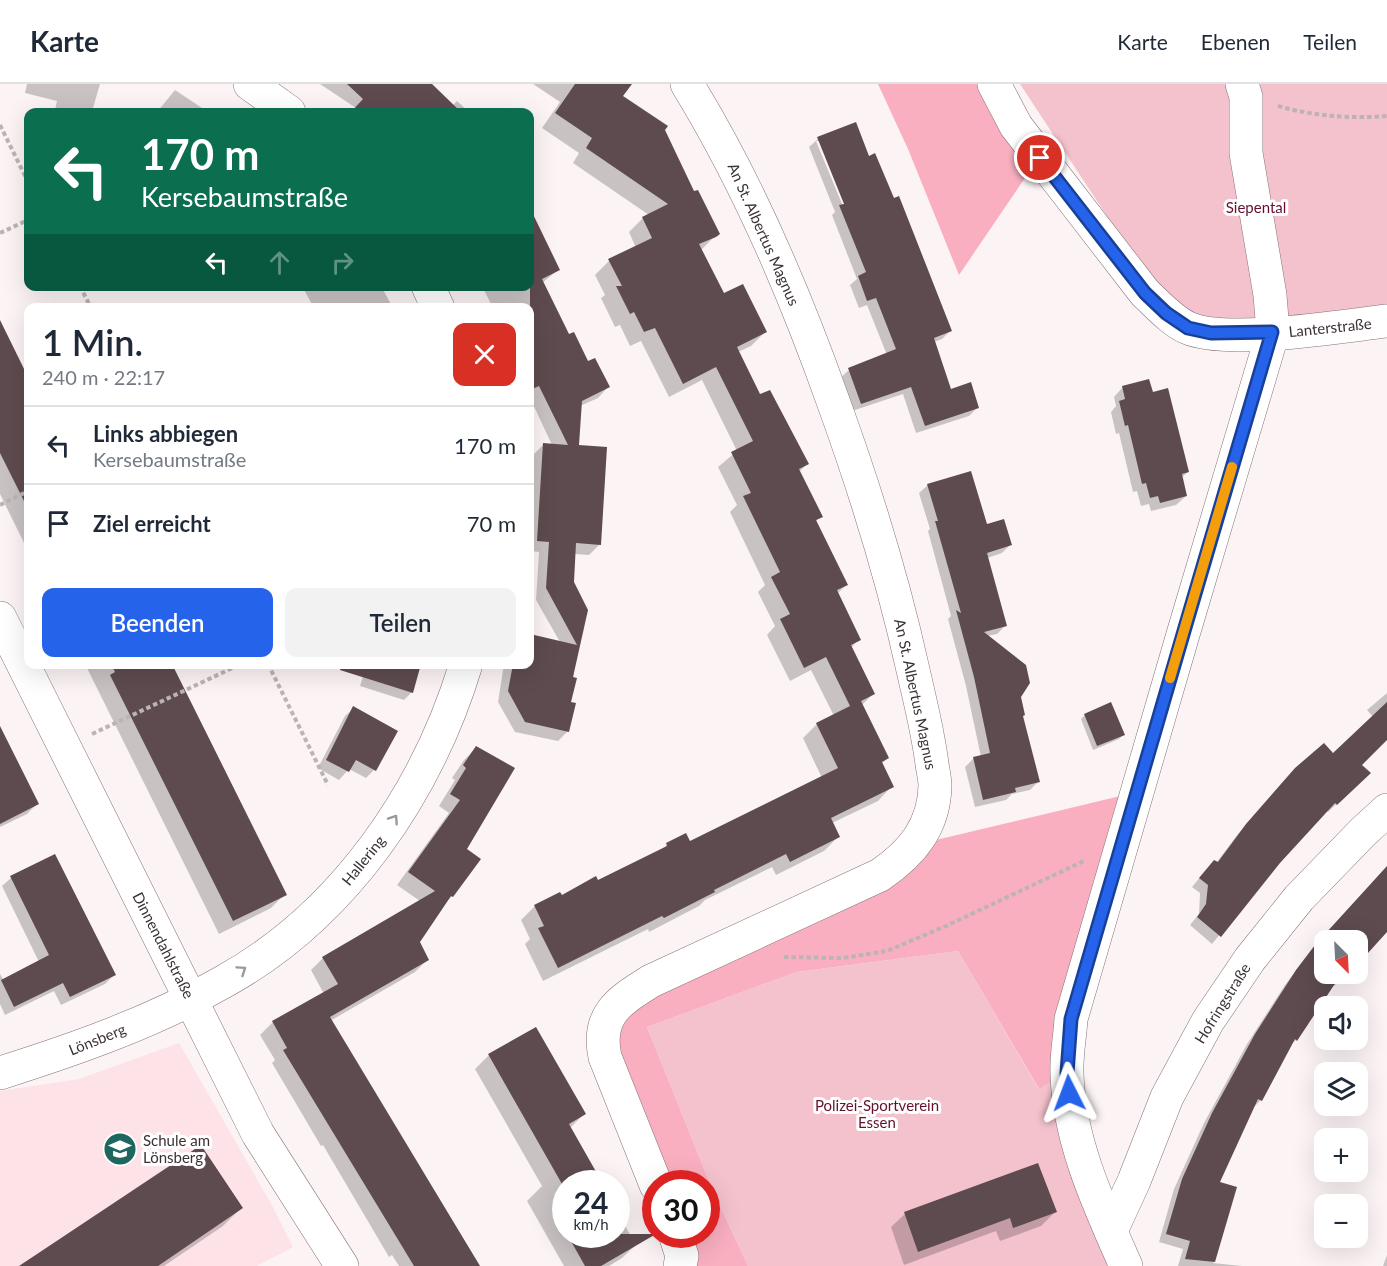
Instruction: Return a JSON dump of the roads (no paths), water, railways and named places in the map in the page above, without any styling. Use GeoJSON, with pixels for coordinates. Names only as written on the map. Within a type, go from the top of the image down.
{"type":"FeatureCollection","features":[{"type":"Feature","properties":{"kind":"street"},"geometry":{"type":"LineString","coordinates":[[250,84],[283,108]]}},
{"type":"Feature","properties":{"kind":"street","name":"An St. Albertus Magnus"},"geometry":{"type":"LineString","coordinates":[[650,1170],[605,1057],[602,1040],[609,1013],[626,996],[651,981],[880,875],[899,862],[912,849],[922,833],[931,810],[935,786],[930,748],[904,629],[862,481],[810,336],[762,226],[735,168],[687,84]]}},
{"type":"Feature","properties":{"kind":"street","name":"Lanterstraße"},"geometry":{"type":"LineString","coordinates":[[994,84],[1016,126],[1145,293],[1166,313],[1188,328],[1211,333],[1272,332],[1387,321]]}},
{"type":"Feature","properties":{"kind":"street"},"geometry":{"type":"LineString","coordinates":[[1126,1266],[1087,1171],[1074,1131],[1067,1073],[1071,1019],[1272,332],[1270,295],[1246,153],[1244,91]]}},
{"type":"Feature","properties":{"kind":"street","name":"Dinnendahlstraße"},"geometry":{"type":"LineString","coordinates":[[0,618],[24,666]]}},
{"type":"Feature","properties":{"kind":"street","name":"Dinnendahlstraße"},"geometry":{"type":"LineString","coordinates":[[26,669],[258,1134],[342,1266]]}},
{"type":"Feature","properties":{"kind":"street","name":"Hallering"},"geometry":{"type":"LineString","coordinates":[[191,999],[224,982],[272,950],[313,917],[350,878],[385,833],[413,790],[455,702],[465,669]]}},
{"type":"Feature","properties":{"kind":"street","name":"Hofringstraße"},"geometry":{"type":"LineString","coordinates":[[1111,1231],[1134,1181],[1167,1097],[1208,1022],[1250,959],[1299,898],[1387,810]]}},
{"type":"Feature","properties":{"kind":"street","name":"Lönsberg"},"geometry":{"type":"LineString","coordinates":[[0,1073],[68,1052],[191,999]]}},
{"type":"Feature","properties":{"kind":"street"},"geometry":{"type":"LineString","coordinates":[[679,1248],[682,1257],[680,1266]]}},
{"type":"Feature","properties":{"kind":"place","name":"Schule am Lönsberg"},"geometry":{"type":"Point","coordinates":[120,1149]}},
{"type":"Feature","properties":{"kind":"park label","name":"Siepental"},"geometry":{"type":"Point","coordinates":[1256,207]}},
{"type":"Feature","properties":{"kind":"park label","name":"Polizei-Sportverein Essen"},"geometry":{"type":"Point","coordinates":[877,1114]}}]}
